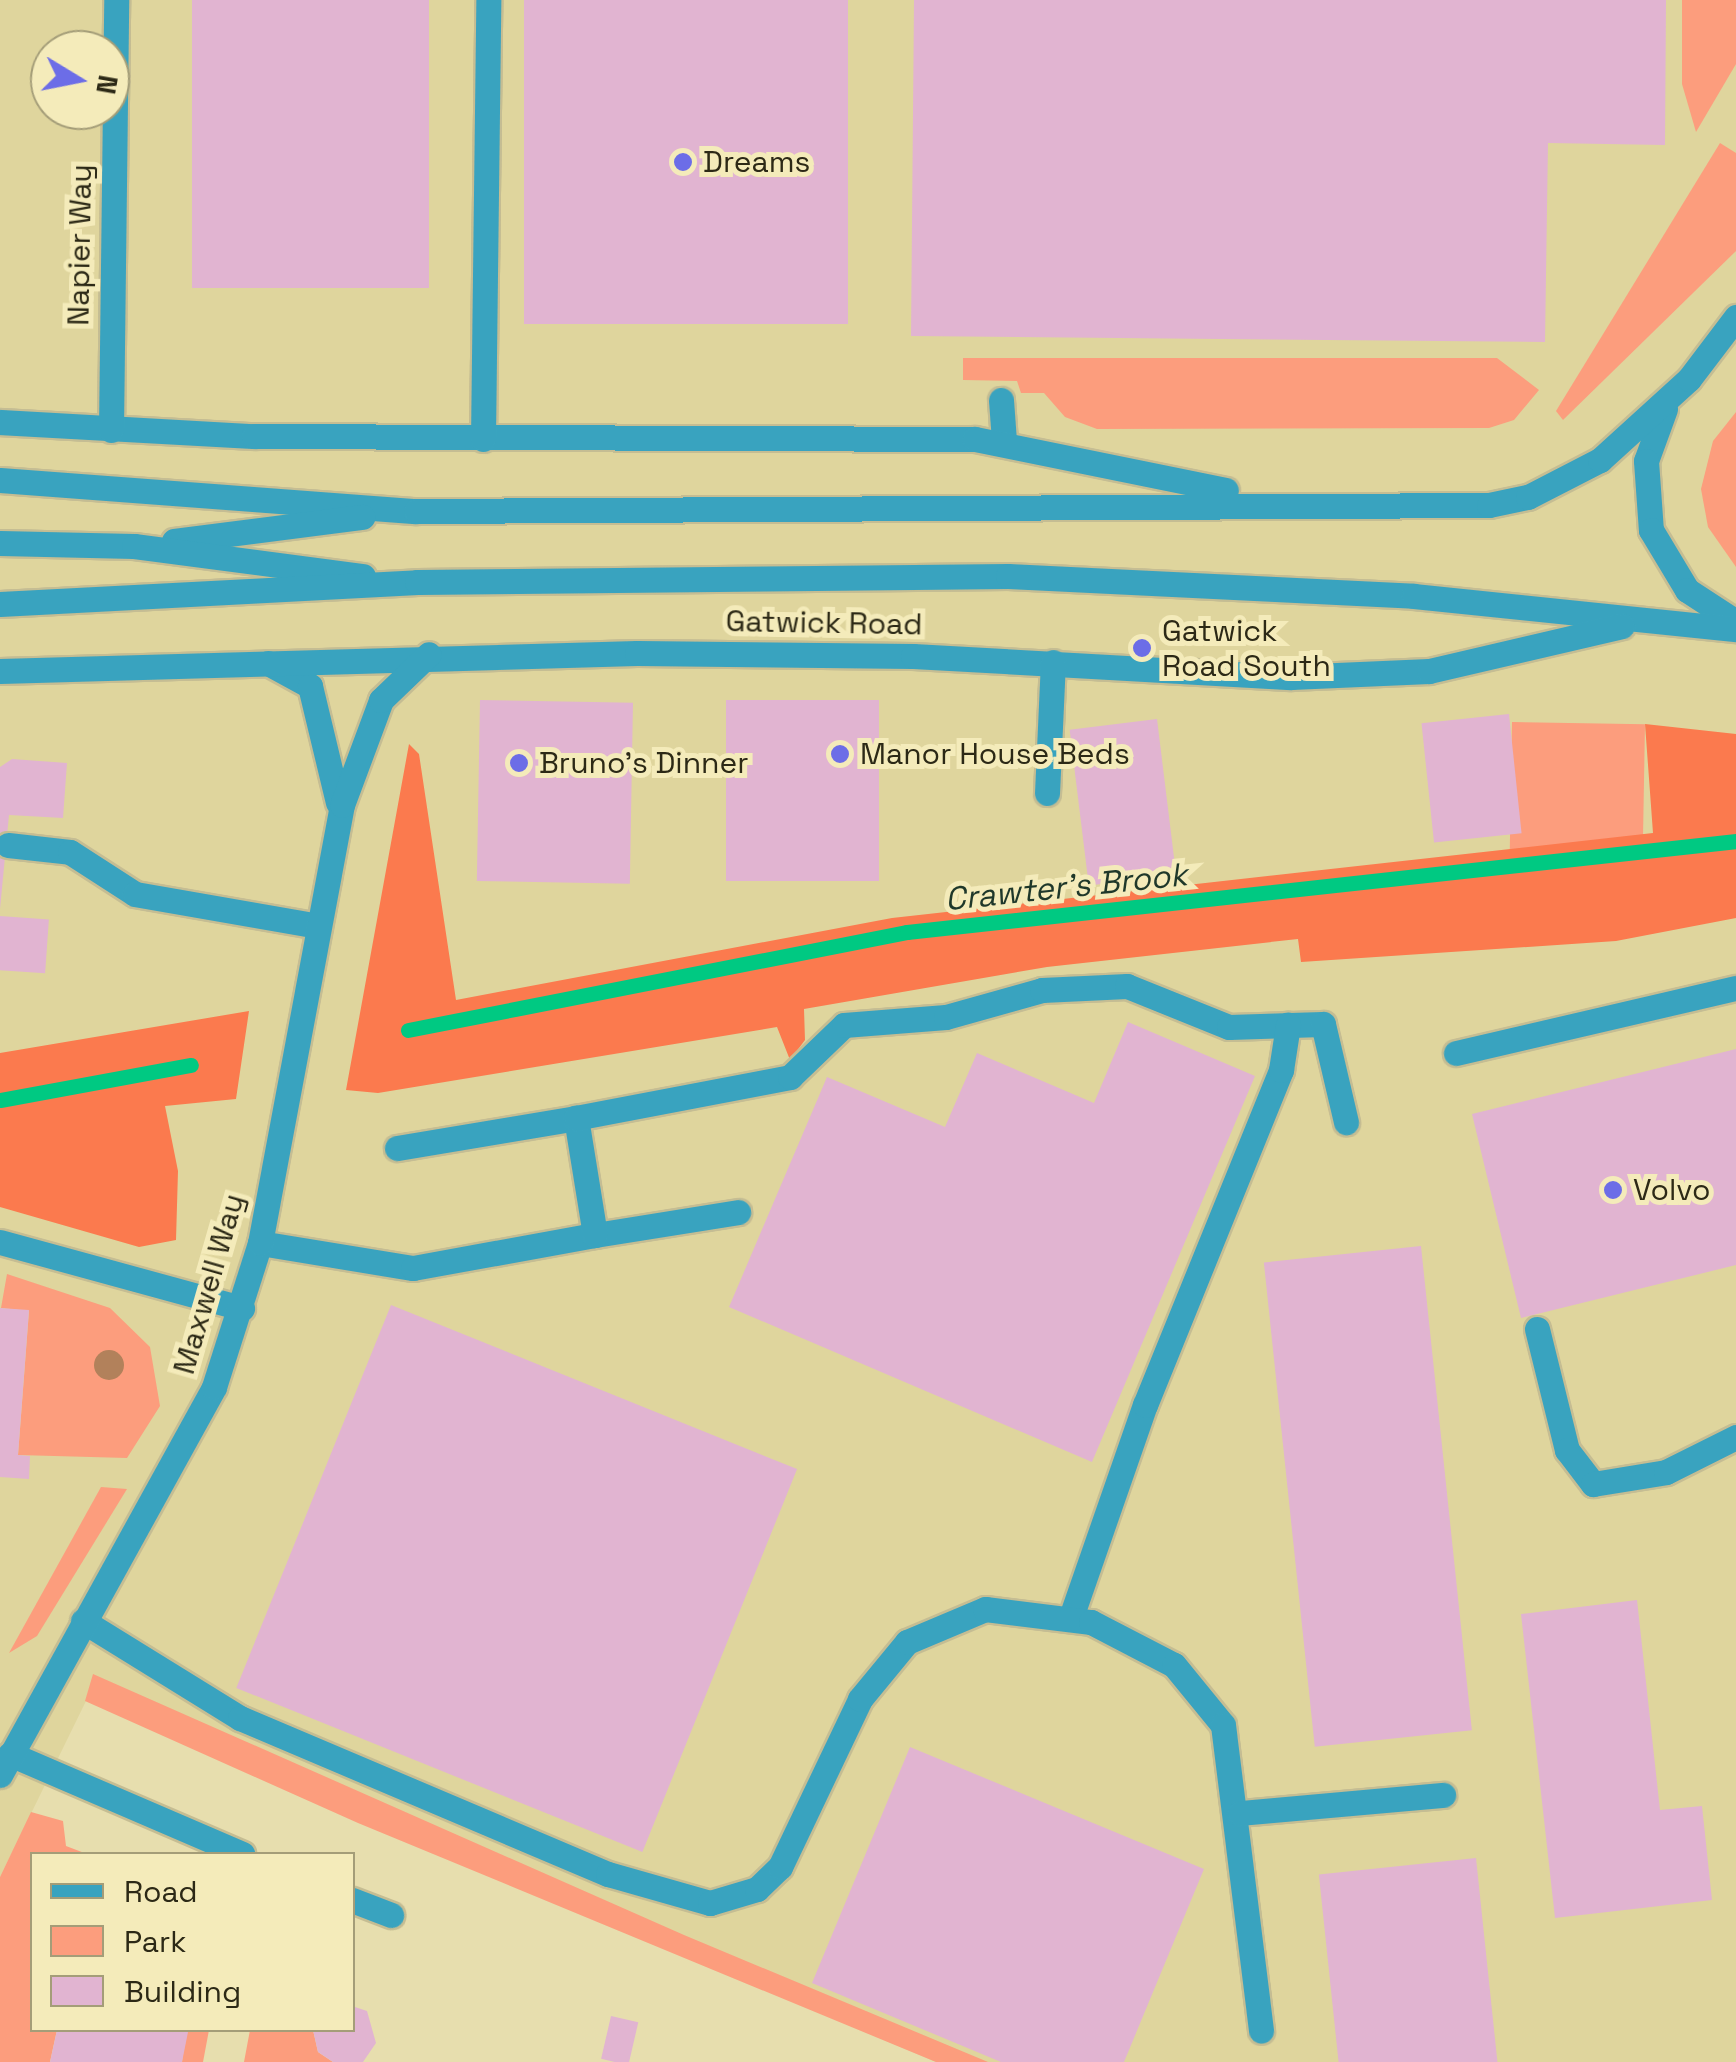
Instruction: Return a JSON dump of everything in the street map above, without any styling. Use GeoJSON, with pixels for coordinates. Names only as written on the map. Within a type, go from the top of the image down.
{"type":"FeatureCollection","features":[{"type":"Feature","properties":{"kind":"street","name":"Napier Way"},"geometry":{"type":"LineString","coordinates":[[111,430],[116,0]]}},
{"type":"Feature","properties":{"kind":"street"},"geometry":{"type":"LineString","coordinates":[[483,439],[488,0]]}},
{"type":"Feature","properties":{"kind":"street"},"geometry":{"type":"LineString","coordinates":[[1736,317],[1688,379],[1652,438],[1646,508],[1672,572],[1736,626]]}},
{"type":"Feature","properties":{"kind":"street"},"geometry":{"type":"LineString","coordinates":[[0,480],[416,511],[1528,497],[1600,460],[1688,379],[1736,348]]}},
{"type":"Feature","properties":{"kind":"street"},"geometry":{"type":"LineString","coordinates":[[1002,400],[1004,441]]}},
{"type":"Feature","properties":{"kind":"street"},"geometry":{"type":"LineString","coordinates":[[0,422],[111,430],[483,439],[1004,441],[1150,480],[1360,502]]}},
{"type":"Feature","properties":{"kind":"street"},"geometry":{"type":"LineString","coordinates":[[134,546],[416,511]]}},
{"type":"Feature","properties":{"kind":"street"},"geometry":{"type":"LineString","coordinates":[[0,543],[134,546],[417,582]]}},
{"type":"Feature","properties":{"kind":"street","name":"Gatwick Road"},"geometry":{"type":"LineString","coordinates":[[0,604],[417,582],[1008,576],[1414,596],[1641,621],[1736,626]]}},
{"type":"Feature","properties":{"kind":"street","name":"Gatwick Road"},"geometry":{"type":"LineString","coordinates":[[0,671],[429,654],[1052,662],[1291,677],[1428,672],[1641,621]]}},
{"type":"Feature","properties":{"kind":"street","name":"Maxwell Way"},"geometry":{"type":"LineString","coordinates":[[5,1764],[12,1724],[83,1621],[201,1414],[242,1308],[260,1243],[337,823],[372,716],[394,678],[429,654]]}},
{"type":"Feature","properties":{"kind":"street","name":"Maxwell Way"},"geometry":{"type":"LineString","coordinates":[[258,660],[310,686],[337,823]]}},
{"type":"Feature","properties":{"kind":"street"},"geometry":{"type":"LineString","coordinates":[[1047,793],[1052,662]]}},
{"type":"Feature","properties":{"kind":"street"},"geometry":{"type":"LineString","coordinates":[[8,844],[70,852],[136,894],[318,926]]}},
{"type":"Feature","properties":{"kind":"street"},"geometry":{"type":"LineString","coordinates":[[397,1148],[782,1080],[816,1060],[844,1025],[946,1017],[1022,993],[1126,986],[1218,1024],[1329,1030],[1346,1122]]}},
{"type":"Feature","properties":{"kind":"street"},"geometry":{"type":"LineString","coordinates":[[1456,1053],[1736,988]]}},
{"type":"Feature","properties":{"kind":"street"},"geometry":{"type":"LineString","coordinates":[[1071,1617],[1281,1070],[1288,1025]]}},
{"type":"Feature","properties":{"kind":"street"},"geometry":{"type":"LineString","coordinates":[[576,1118],[595,1235]]}},
{"type":"Feature","properties":{"kind":"street"},"geometry":{"type":"LineString","coordinates":[[260,1243],[404,1268],[738,1212]]}},
{"type":"Feature","properties":{"kind":"street"},"geometry":{"type":"LineString","coordinates":[[0,1242],[242,1308]]}},
{"type":"Feature","properties":{"kind":"street"},"geometry":{"type":"LineString","coordinates":[[1536,1329],[1567,1450],[1593,1484],[1666,1472],[1736,1437]]}},
{"type":"Feature","properties":{"kind":"street"},"geometry":{"type":"LineString","coordinates":[[83,1621],[240,1718],[608,1874],[710,1904],[757,1890],[780,1867],[860,1699],[907,1642],[985,1610],[1071,1617],[1156,1652],[1200,1689],[1229,1741],[1240,1812],[1261,2031]]}},
{"type":"Feature","properties":{"kind":"street"},"geometry":{"type":"LineString","coordinates":[[5,1764],[237,1852]]}},
{"type":"Feature","properties":{"kind":"street"},"geometry":{"type":"LineString","coordinates":[[1240,1812],[1444,1794]]}},
{"type":"Feature","properties":{"kind":"street"},"geometry":{"type":"LineString","coordinates":[[355,1901],[391,1915]]}},
{"type":"Feature","properties":{"kind":"shaded area"},"geometry":{"type":"Polygon","coordinates":[[[0,0],[1736,0],[1736,2062],[936,2062],[86,1701],[0,1877],[0,0]]]}},
{"type":"Feature","properties":{"kind":"shaded area"},"geometry":{"type":"Polygon","coordinates":[[[1645,724],[1736,734],[1736,918],[1616,941],[1301,962],[1298,939],[1047,967],[804,1009],[805,1040],[790,1060],[777,1027],[378,1093],[346,1090],[409,744],[419,754],[456,1000],[892,918],[1653,833],[1645,724]]]}},
{"type":"Feature","properties":{"kind":"shaded area"},"geometry":{"type":"Polygon","coordinates":[[[249,1011],[236,1099],[165,1106],[178,1171],[176,1240],[139,1247],[0,1207],[0,1053],[249,1011]]]}},
{"type":"Feature","properties":{"kind":"green space"},"geometry":{"type":"Polygon","coordinates":[[[1682,0],[1736,0],[1736,64],[1696,132],[1682,84],[1682,0]]]}},
{"type":"Feature","properties":{"kind":"green space"},"geometry":{"type":"Polygon","coordinates":[[[1720,143],[1736,153],[1736,251],[1563,420],[1556,411],[1720,143]]]}},
{"type":"Feature","properties":{"kind":"green space"},"geometry":{"type":"Polygon","coordinates":[[[963,358],[1497,358],[1539,390],[1514,420],[1489,428],[1097,429],[1065,417],[1044,393],[1021,393],[1017,381],[963,380],[963,358]]]}},
{"type":"Feature","properties":{"kind":"green space"},"geometry":{"type":"Polygon","coordinates":[[[1736,412],[1736,567],[1708,527],[1701,489],[1713,441],[1736,412]]]}},
{"type":"Feature","properties":{"kind":"green space"},"geometry":{"type":"Polygon","coordinates":[[[1512,722],[1645,724],[1643,863],[1510,861],[1512,722]]]}},
{"type":"Feature","properties":{"kind":"green space"},"geometry":{"type":"Polygon","coordinates":[[[7,1274],[110,1308],[150,1347],[160,1406],[127,1458],[18,1455],[29,1311],[1,1308],[7,1274]]]}},
{"type":"Feature","properties":{"kind":"green space"},"geometry":{"type":"Polygon","coordinates":[[[101,1487],[127,1489],[37,1636],[9,1653],[101,1487]]]}},
{"type":"Feature","properties":{"kind":"green space"},"geometry":{"type":"Polygon","coordinates":[[[93,1674],[684,1935],[988,2062],[936,2062],[358,1823],[85,1701],[93,1674]]]}},
{"type":"Feature","properties":{"kind":"green space"},"geometry":{"type":"Polygon","coordinates":[[[31,1812],[63,1821],[66,1846],[82,1852],[30,1852],[30,2032],[57,2032],[50,2062],[0,2062],[0,1877],[31,1812]]]}},
{"type":"Feature","properties":{"kind":"green space"},"geometry":{"type":"Polygon","coordinates":[[[185,2032],[209,2032],[203,2062],[182,2062],[185,2032]]]}},
{"type":"Feature","properties":{"kind":"green space"},"geometry":{"type":"Polygon","coordinates":[[[250,2032],[313,2032],[318,2052],[333,2062],[244,2062],[250,2032]]]}},
{"type":"Feature","properties":{"kind":"building"},"geometry":{"type":"Polygon","coordinates":[[[192,0],[429,0],[429,288],[192,288],[192,0]]]}},
{"type":"Feature","properties":{"kind":"building","name":"Dreams"},"geometry":{"type":"Polygon","coordinates":[[[524,0],[848,0],[848,324],[524,324],[524,0]]]}},
{"type":"Feature","properties":{"kind":"building"},"geometry":{"type":"Polygon","coordinates":[[[914,0],[1666,0],[1665,145],[1548,143],[1545,342],[911,336],[914,0]]]}},
{"type":"Feature","properties":{"kind":"building"},"geometry":{"type":"Polygon","coordinates":[[[480,700],[633,703],[630,884],[477,881],[480,700]]]}},
{"type":"Feature","properties":{"kind":"building"},"geometry":{"type":"Polygon","coordinates":[[[726,700],[879,700],[879,881],[726,881],[726,700]]]}},
{"type":"Feature","properties":{"kind":"building"},"geometry":{"type":"Polygon","coordinates":[[[1509,714],[1522,833],[1434,843],[1421,723],[1509,714]]]}},
{"type":"Feature","properties":{"kind":"building"},"geometry":{"type":"Polygon","coordinates":[[[1157,719],[1176,875],[1089,886],[1070,730],[1157,719]]]}},
{"type":"Feature","properties":{"kind":"building"},"geometry":{"type":"Polygon","coordinates":[[[12,759],[67,763],[63,818],[9,815],[0,909],[0,767],[12,759]]]}},
{"type":"Feature","properties":{"kind":"building"},"geometry":{"type":"Polygon","coordinates":[[[0,916],[49,919],[45,973],[0,970],[0,916]]]}},
{"type":"Feature","properties":{"kind":"building"},"geometry":{"type":"Polygon","coordinates":[[[1128,1022],[1255,1076],[1092,1462],[729,1307],[827,1077],[945,1127],[977,1053],[1094,1103],[1128,1022]]]}},
{"type":"Feature","properties":{"kind":"building","name":"Volvo"},"geometry":{"type":"Polygon","coordinates":[[[1736,1049],[1736,1265],[1521,1318],[1472,1114],[1736,1049]]]}},
{"type":"Feature","properties":{"kind":"building"},"geometry":{"type":"Polygon","coordinates":[[[1421,1246],[1472,1730],[1315,1747],[1264,1263],[1421,1246]]]}},
{"type":"Feature","properties":{"kind":"building"},"geometry":{"type":"Polygon","coordinates":[[[391,1305],[797,1469],[642,1852],[236,1688],[391,1305]]]}},
{"type":"Feature","properties":{"kind":"building"},"geometry":{"type":"Polygon","coordinates":[[[0,1308],[29,1310],[18,1455],[30,1456],[29,1479],[0,1477],[0,1308]]]}},
{"type":"Feature","properties":{"kind":"building"},"geometry":{"type":"Polygon","coordinates":[[[1637,1600],[1660,1810],[1702,1806],[1712,1900],[1555,1918],[1521,1614],[1637,1600]]]}},
{"type":"Feature","properties":{"kind":"building"},"geometry":{"type":"Polygon","coordinates":[[[910,1747],[1204,1869],[1124,2062],[1001,2062],[812,1983],[910,1747]]]}},
{"type":"Feature","properties":{"kind":"building"},"geometry":{"type":"Polygon","coordinates":[[[1476,1858],[1497,2062],[1339,2062],[1319,1875],[1476,1858]]]}},
{"type":"Feature","properties":{"kind":"building"},"geometry":{"type":"Polygon","coordinates":[[[355,2007],[367,2011],[376,2043],[363,2062],[333,2062],[318,2052],[313,2032],[355,2032],[355,2007]]]}},
{"type":"Feature","properties":{"kind":"building"},"geometry":{"type":"Polygon","coordinates":[[[611,2016],[638,2022],[629,2062],[601,2059],[611,2016]]]}},
{"type":"Feature","properties":{"kind":"building"},"geometry":{"type":"Polygon","coordinates":[[[57,2032],[188,2032],[182,2062],[50,2062],[57,2032]]]}},
{"type":"Feature","properties":{"kind":"waterway","name":"Crawter's Brook"},"geometry":{"type":"LineString","coordinates":[[408,1030],[907,932],[1736,841]]}},
{"type":"Feature","properties":{"kind":"waterway","name":"Crawter's Brook"},"geometry":{"type":"LineString","coordinates":[[0,1100],[191,1065]]}},
{"type":"Feature","properties":{"kind":"place","name":"Dreams"},"geometry":{"type":"Point","coordinates":[683,162]}},
{"type":"Feature","properties":{"kind":"place","name":"Gatwick Road South"},"geometry":{"type":"Point","coordinates":[1142,648]}},
{"type":"Feature","properties":{"kind":"place","name":"Manor House Beds"},"geometry":{"type":"Point","coordinates":[840,754]}},
{"type":"Feature","properties":{"kind":"place","name":"Bruno's Dinner"},"geometry":{"type":"Point","coordinates":[519,763]}},
{"type":"Feature","properties":{"kind":"place","name":"Volvo"},"geometry":{"type":"Point","coordinates":[1613,1190]}}]}
